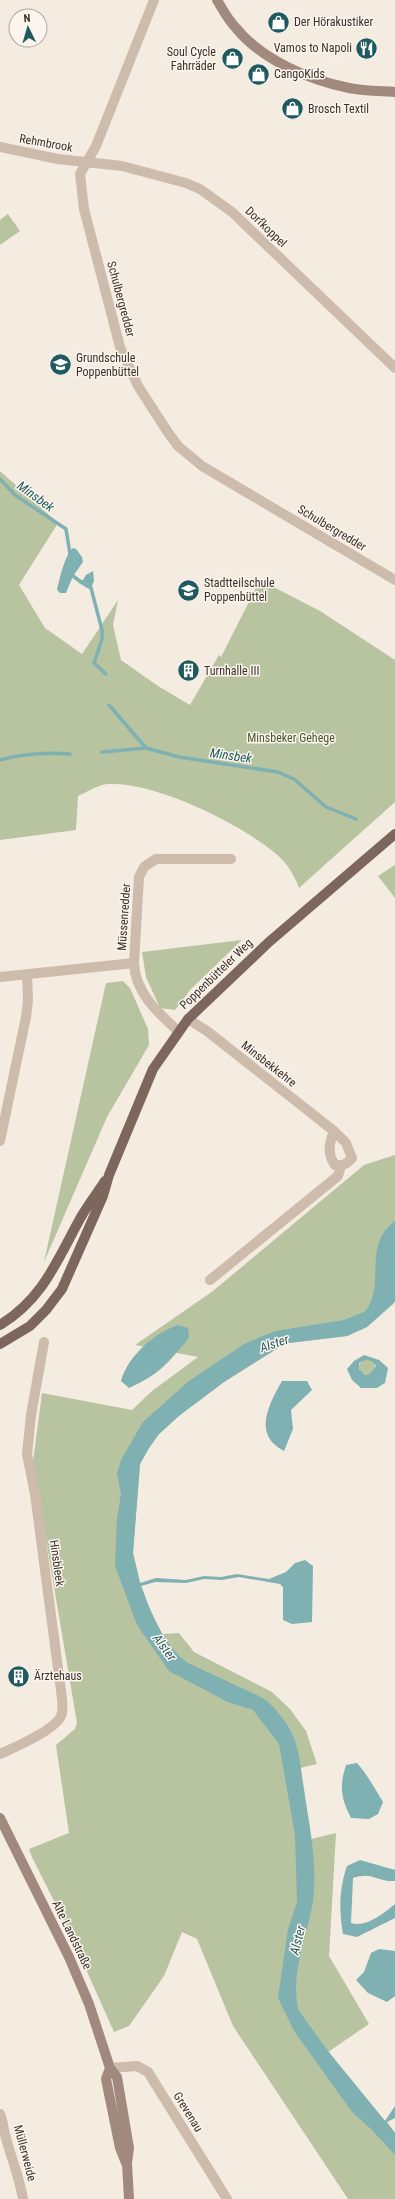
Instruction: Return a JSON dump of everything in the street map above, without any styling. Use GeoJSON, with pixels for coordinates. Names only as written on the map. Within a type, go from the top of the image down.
{"type":"FeatureCollection","features":[{"type":"Feature","properties":{"kind":"main road"},"geometry":{"type":"LineString","coordinates":[[217,0],[236,29],[252,44],[275,59],[323,81],[350,88],[395,92]]}},
{"type":"Feature","properties":{"kind":"main road","name":"Poppenbütteler Weg"},"geometry":{"type":"LineString","coordinates":[[0,1344],[30,1326],[46,1310],[62,1289],[103,1196],[109,1175],[153,1069],[178,1031],[188,1019],[263,947],[395,834]]}},
{"type":"Feature","properties":{"kind":"main road","name":"Poppenbütteler Weg"},"geometry":{"type":"LineString","coordinates":[[0,1325],[16,1315],[48,1280],[82,1216],[109,1175]]}},
{"type":"Feature","properties":{"kind":"main road","name":"Alte Landstraße"},"geometry":{"type":"LineString","coordinates":[[0,1818],[79,1980],[98,2030],[110,2068],[106,2079],[120,2148],[127,2163],[129,2199]]}},
{"type":"Feature","properties":{"kind":"street","name":"Schulbergredder"},"geometry":{"type":"LineString","coordinates":[[154,0],[96,146],[80,174],[84,209],[120,347],[138,386],[178,446],[202,466],[395,580]]}},
{"type":"Feature","properties":{"kind":"street","name":"Rehmbrook"},"geometry":{"type":"LineString","coordinates":[[0,147],[58,159],[87,162]]}},
{"type":"Feature","properties":{"kind":"street","name":"Dorfkoppel"},"geometry":{"type":"LineString","coordinates":[[87,162],[122,166],[186,183],[218,200],[395,368]]}},
{"type":"Feature","properties":{"kind":"street","name":"Müssenredder"},"geometry":{"type":"LineString","coordinates":[[178,1031],[160,1015],[143,994],[134,976],[139,877],[144,867],[156,860],[231,859]]}},
{"type":"Feature","properties":{"kind":"street","name":"Müssenredder"},"geometry":{"type":"LineString","coordinates":[[0,977],[134,963]]}},
{"type":"Feature","properties":{"kind":"street"},"geometry":{"type":"LineString","coordinates":[[0,1141],[26,1016],[28,1000],[27,974]]}},
{"type":"Feature","properties":{"kind":"street","name":"Minsbekkehre"},"geometry":{"type":"LineString","coordinates":[[188,1019],[207,1031],[334,1131],[346,1143],[352,1158],[348,1163],[341,1166],[338,1176],[210,1280]]}},
{"type":"Feature","properties":{"kind":"street"},"geometry":{"type":"LineString","coordinates":[[334,1131],[330,1142],[331,1160],[335,1164],[341,1166]]}},
{"type":"Feature","properties":{"kind":"street","name":"Hinsbleek"},"geometry":{"type":"LineString","coordinates":[[0,1754],[46,1729],[58,1720],[62,1713],[61,1691],[35,1494],[27,1454],[31,1415],[44,1342]]}},
{"type":"Feature","properties":{"kind":"street","name":"Grevenau"},"geometry":{"type":"LineString","coordinates":[[110,2068],[137,2066],[148,2072],[228,2199]]}},
{"type":"Feature","properties":{"kind":"street","name":"Müllerweide"},"geometry":{"type":"LineString","coordinates":[[0,2114],[5,2124],[5,2137],[19,2175],[22,2199]]}},
{"type":"Feature","properties":{"kind":"green space"},"geometry":{"type":"Polygon","coordinates":[[[8,214],[20,231],[0,245],[0,220],[8,214]]]}},
{"type":"Feature","properties":{"kind":"green space","name":"Minsbeker Gehege"},"geometry":{"type":"Polygon","coordinates":[[[0,471],[58,523],[19,585],[45,628],[82,654],[118,600],[113,625],[121,660],[158,686],[190,705],[219,655],[221,657],[260,580],[320,611],[395,660],[395,802],[299,888],[295,878],[283,860],[259,841],[240,829],[196,806],[173,797],[128,785],[105,784],[78,796],[76,830],[0,840],[0,471]]]}},
{"type":"Feature","properties":{"kind":"green space"},"geometry":{"type":"Polygon","coordinates":[[[395,865],[395,898],[378,876],[395,865]]]}},
{"type":"Feature","properties":{"kind":"green space"},"geometry":{"type":"Polygon","coordinates":[[[242,940],[191,989],[175,1010],[160,1008],[146,977],[142,952],[242,940]]]}},
{"type":"Feature","properties":{"kind":"green space"},"geometry":{"type":"Polygon","coordinates":[[[123,981],[130,988],[148,1029],[149,1045],[107,1117],[44,1262],[106,983],[123,981]]]}},
{"type":"Feature","properties":{"kind":"green space"},"geometry":{"type":"Polygon","coordinates":[[[395,1155],[395,1301],[367,1327],[347,1336],[289,1343],[278,1348],[224,1382],[180,1415],[159,1434],[140,1464],[133,1553],[140,1582],[149,1607],[162,1634],[179,1633],[194,1652],[272,1692],[290,1709],[306,1731],[317,1764],[300,1768],[311,1839],[336,1833],[329,1956],[369,2024],[328,2052],[395,2133],[395,2199],[348,2199],[233,2026],[197,1939],[182,1932],[164,1976],[129,2026],[114,2032],[67,1927],[32,1857],[29,1849],[69,1833],[56,1745],[75,1729],[77,1723],[33,1462],[42,1393],[132,1410],[152,1391],[198,1357],[135,1345],[213,1291],[364,1165],[395,1155]]]}},
{"type":"Feature","properties":{"kind":"green space"},"geometry":{"type":"Polygon","coordinates":[[[367,1359],[374,1364],[375,1367],[370,1374],[367,1375],[360,1370],[359,1367],[364,1360],[367,1359]]]}},
{"type":"Feature","properties":{"kind":"water"},"geometry":{"type":"Polygon","coordinates":[[[73,548],[76,549],[82,557],[83,562],[73,576],[66,593],[60,593],[57,590],[61,574],[67,556],[73,548]]]}},
{"type":"Feature","properties":{"kind":"water"},"geometry":{"type":"Polygon","coordinates":[[[93,571],[94,581],[91,588],[87,588],[79,583],[79,580],[83,580],[86,575],[93,571]]]}},
{"type":"Feature","properties":{"kind":"water","name":"Alster"},"geometry":{"type":"Polygon","coordinates":[[[395,1221],[395,1301],[393,1304],[367,1327],[347,1336],[289,1343],[278,1348],[224,1382],[180,1415],[159,1434],[140,1464],[133,1553],[140,1583],[156,1578],[186,1580],[204,1576],[221,1577],[237,1574],[269,1579],[286,1572],[295,1563],[305,1560],[313,1566],[312,1622],[292,1624],[283,1620],[283,1587],[280,1584],[239,1577],[222,1580],[204,1579],[186,1583],[155,1582],[141,1586],[159,1628],[172,1648],[180,1656],[188,1663],[263,1698],[272,1705],[280,1715],[293,1736],[300,1762],[314,1859],[313,1901],[300,1956],[296,1984],[299,2011],[328,2051],[385,2121],[395,2106],[395,2118],[387,2122],[395,2133],[395,2155],[372,2130],[352,2112],[294,2031],[278,1998],[288,1929],[297,1902],[295,1835],[279,1744],[253,1710],[228,1702],[169,1671],[137,1625],[115,1566],[117,1518],[121,1494],[117,1473],[121,1460],[143,1422],[189,1381],[244,1344],[275,1331],[344,1320],[366,1311],[372,1299],[379,1241],[385,1231],[395,1221]]]}},
{"type":"Feature","properties":{"kind":"water"},"geometry":{"type":"Polygon","coordinates":[[[178,1325],[188,1328],[189,1338],[163,1367],[148,1378],[129,1388],[121,1381],[129,1363],[143,1347],[160,1334],[178,1325]]]}},
{"type":"Feature","properties":{"kind":"water"},"geometry":{"type":"Polygon","coordinates":[[[364,1355],[379,1360],[388,1368],[385,1383],[377,1388],[361,1388],[352,1380],[347,1369],[354,1361],[364,1355]],[[365,1360],[359,1363],[359,1369],[365,1375],[370,1374],[376,1366],[372,1361],[365,1360]]]}},
{"type":"Feature","properties":{"kind":"water"},"geometry":{"type":"Polygon","coordinates":[[[282,1381],[307,1381],[312,1390],[291,1410],[293,1429],[284,1451],[274,1444],[268,1437],[266,1428],[268,1409],[282,1381]]]}},
{"type":"Feature","properties":{"kind":"water"},"geometry":{"type":"Polygon","coordinates":[[[357,1763],[368,1777],[383,1802],[378,1814],[369,1819],[351,1818],[343,1798],[342,1780],[346,1765],[357,1763]]]}},
{"type":"Feature","properties":{"kind":"water"},"geometry":{"type":"Polygon","coordinates":[[[360,1860],[395,1870],[395,1881],[370,1876],[353,1878],[351,1923],[357,1924],[369,1922],[395,1904],[395,1918],[357,1937],[343,1934],[340,1900],[342,1883],[347,1866],[360,1860]]]}},
{"type":"Feature","properties":{"kind":"water"},"geometry":{"type":"Polygon","coordinates":[[[379,1949],[395,1951],[395,1996],[387,2002],[368,1993],[356,1980],[364,1972],[371,1953],[379,1949]]]}},
{"type":"Feature","properties":{"kind":"waterway","name":"Minsbek"},"geometry":{"type":"LineString","coordinates":[[0,479],[15,495],[66,529],[70,554]]}},
{"type":"Feature","properties":{"kind":"waterway","name":"Minsbek"},"geometry":{"type":"LineString","coordinates":[[72,572],[73,576],[81,582]]}},
{"type":"Feature","properties":{"kind":"waterway","name":"Minsbek"},"geometry":{"type":"LineString","coordinates":[[88,586],[91,588],[102,630],[102,639],[94,663],[106,674]]}},
{"type":"Feature","properties":{"kind":"waterway","name":"Minsbek"},"geometry":{"type":"LineString","coordinates":[[109,705],[146,748],[179,757],[278,772],[294,779],[326,807],[356,819]]}},
{"type":"Feature","properties":{"kind":"waterway"},"geometry":{"type":"LineString","coordinates":[[102,752],[146,748]]}},
{"type":"Feature","properties":{"kind":"waterway"},"geometry":{"type":"LineString","coordinates":[[0,760],[35,754],[70,754]]}},
{"type":"Feature","properties":{"kind":"place","name":"Der Hörakustiker"},"geometry":{"type":"Point","coordinates":[278,22]}},
{"type":"Feature","properties":{"kind":"place","name":"Vamos to Napoli"},"geometry":{"type":"Point","coordinates":[367,48]}},
{"type":"Feature","properties":{"kind":"place","name":"Soul Cycle Fahrräder"},"geometry":{"type":"Point","coordinates":[232,59]}},
{"type":"Feature","properties":{"kind":"place","name":"CangoKids"},"geometry":{"type":"Point","coordinates":[258,74]}},
{"type":"Feature","properties":{"kind":"place","name":"Brosch Textil"},"geometry":{"type":"Point","coordinates":[292,109]}},
{"type":"Feature","properties":{"kind":"place","name":"Grundschule Poppenbüttel"},"geometry":{"type":"Point","coordinates":[60,365]}},
{"type":"Feature","properties":{"kind":"place","name":"Stadtteilschule Poppenbüttel"},"geometry":{"type":"Point","coordinates":[189,590]}},
{"type":"Feature","properties":{"kind":"place","name":"Turnhalle III"},"geometry":{"type":"Point","coordinates":[189,671]}},
{"type":"Feature","properties":{"kind":"place","name":"Ärztehaus"},"geometry":{"type":"Point","coordinates":[18,1676]}}]}
